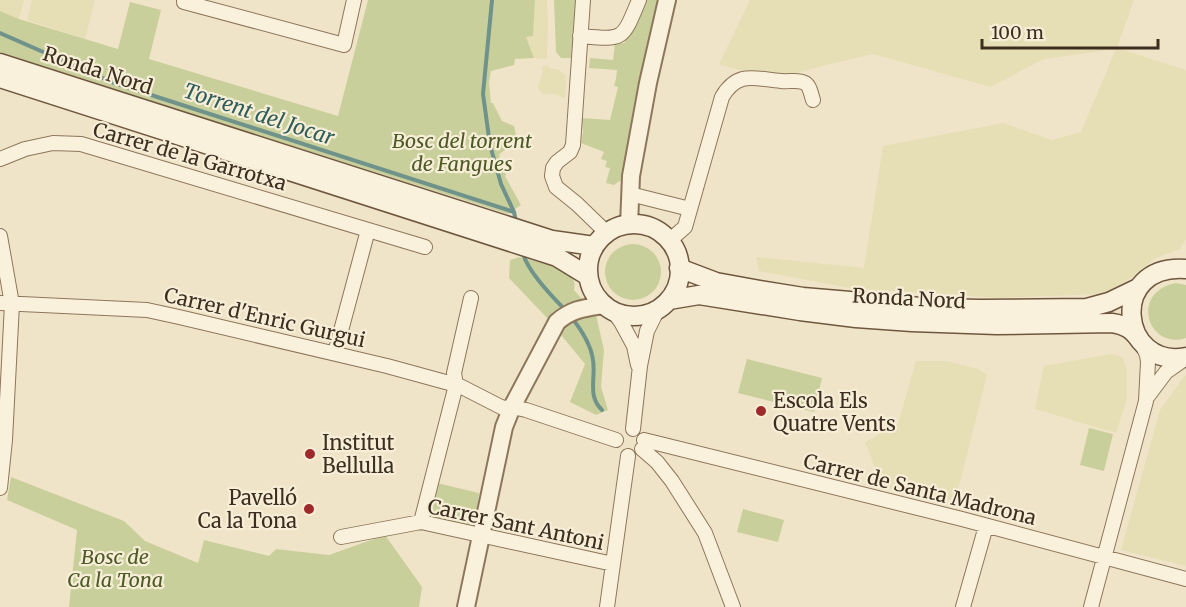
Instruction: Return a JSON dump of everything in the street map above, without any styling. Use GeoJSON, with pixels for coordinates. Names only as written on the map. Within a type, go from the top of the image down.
{"type":"FeatureCollection","features":[{"type":"Feature","properties":{"kind":"main road","name":"Ronda Nord"},"geometry":{"type":"LineString","coordinates":[[0,63],[503,224],[519,239],[600,239]]}},
{"type":"Feature","properties":{"kind":"main road","name":"Ronda Nord"},"geometry":{"type":"LineString","coordinates":[[0,78],[519,239],[557,257],[588,276]]}},
{"type":"Feature","properties":{"kind":"main road"},"geometry":{"type":"LineString","coordinates":[[628,225],[650,226],[664,235],[676,252],[679,268],[678,284],[664,304],[646,315],[629,316],[608,308],[593,292],[588,276],[588,261],[600,239],[616,227],[628,225]]}},
{"type":"Feature","properties":{"kind":"main road","name":"Ronda Nord"},"geometry":{"type":"LineString","coordinates":[[679,268],[716,282],[803,297],[932,308],[981,309],[1087,308],[1109,302],[1138,288],[1159,271],[1182,267]]}},
{"type":"Feature","properties":{"kind":"main road"},"geometry":{"type":"LineString","coordinates":[[1138,288],[1132,301],[1131,315],[1134,329],[1141,342]]}},
{"type":"Feature","properties":{"kind":"main road","name":"Ronda Nord"},"geometry":{"type":"LineString","coordinates":[[664,304],[699,295],[800,311],[912,322],[997,325],[1112,323],[1133,331],[1152,351],[1166,357],[1186,357]]}},
{"type":"Feature","properties":{"kind":"street"},"geometry":{"type":"LineString","coordinates":[[181,1],[344,45],[354,0]]}},
{"type":"Feature","properties":{"kind":"street"},"geometry":{"type":"LineString","coordinates":[[583,0],[573,145],[570,152],[557,162],[552,176],[556,187],[577,204],[600,239]]}},
{"type":"Feature","properties":{"kind":"street"},"geometry":{"type":"LineString","coordinates":[[580,36],[608,38],[620,36],[625,31],[639,0]]}},
{"type":"Feature","properties":{"kind":"street"},"geometry":{"type":"LineString","coordinates":[[628,225],[631,176],[648,83],[667,0]]}},
{"type":"Feature","properties":{"kind":"street"},"geometry":{"type":"LineString","coordinates":[[669,241],[685,227],[722,98],[728,87],[742,79],[754,77],[803,82],[808,85],[813,100]]}},
{"type":"Feature","properties":{"kind":"street","name":"Carrer de la Garrotxa"},"geometry":{"type":"LineString","coordinates":[[0,159],[25,149],[53,143],[81,144],[425,246]]}},
{"type":"Feature","properties":{"kind":"street"},"geometry":{"type":"LineString","coordinates":[[630,195],[690,209]]}},
{"type":"Feature","properties":{"kind":"street"},"geometry":{"type":"LineString","coordinates":[[334,353],[368,230]]}},
{"type":"Feature","properties":{"kind":"street"},"geometry":{"type":"LineString","coordinates":[[0,236],[6,303],[4,399],[6,440],[0,488]]}},
{"type":"Feature","properties":{"kind":"street"},"geometry":{"type":"LineString","coordinates":[[421,522],[456,385],[454,373],[471,298]]}},
{"type":"Feature","properties":{"kind":"street","name":"Carrer d'Enric Gurgui"},"geometry":{"type":"LineString","coordinates":[[6,303],[147,310],[334,353],[456,385],[503,408],[526,410],[616,440]]}},
{"type":"Feature","properties":{"kind":"street"},"geometry":{"type":"LineString","coordinates":[[633,429],[647,331],[664,304]]}},
{"type":"Feature","properties":{"kind":"street"},"geometry":{"type":"LineString","coordinates":[[466,607],[504,427],[512,407],[557,322],[572,312],[608,308],[621,322],[634,346],[640,373]]}},
{"type":"Feature","properties":{"kind":"street"},"geometry":{"type":"LineString","coordinates":[[1091,607],[1146,401],[1148,362],[1141,342]]}},
{"type":"Feature","properties":{"kind":"street"},"geometry":{"type":"LineString","coordinates":[[1146,401],[1166,372],[1186,357]]}},
{"type":"Feature","properties":{"kind":"street"},"geometry":{"type":"LineString","coordinates":[[643,444],[634,456],[628,456],[618,450],[616,440],[624,430],[633,429],[641,434],[643,444],[672,481],[705,533],[733,607]]}},
{"type":"Feature","properties":{"kind":"street","name":"Carrer de Santa Madrona"},"geometry":{"type":"LineString","coordinates":[[643,444],[986,526],[1186,579]]}},
{"type":"Feature","properties":{"kind":"street"},"geometry":{"type":"LineString","coordinates":[[607,607],[628,456]]}},
{"type":"Feature","properties":{"kind":"street","name":"Carrer Sant Antoni"},"geometry":{"type":"LineString","coordinates":[[341,537],[421,522],[613,564]]}},
{"type":"Feature","properties":{"kind":"street"},"geometry":{"type":"LineString","coordinates":[[963,607],[986,526]]}},
{"type":"Feature","properties":{"kind":"shaded area"},"geometry":{"type":"Polygon","coordinates":[[[0,0],[24,0],[19,19],[0,11],[0,0]]]}},
{"type":"Feature","properties":{"kind":"shaded area"},"geometry":{"type":"Polygon","coordinates":[[[32,0],[95,0],[85,39],[27,20],[32,0]]]}},
{"type":"Feature","properties":{"kind":"shaded area"},"geometry":{"type":"Polygon","coordinates":[[[535,0],[547,0],[547,59],[534,58],[526,37],[533,36],[535,0]]]}},
{"type":"Feature","properties":{"kind":"shaded area"},"geometry":{"type":"Polygon","coordinates":[[[750,0],[1134,0],[1117,48],[1186,70],[1186,239],[1180,249],[1154,259],[1136,275],[1103,294],[999,298],[850,288],[759,271],[756,257],[864,268],[883,146],[1003,123],[1052,140],[1081,132],[1116,49],[1044,59],[991,87],[873,54],[773,80],[719,64],[750,0]]]}},
{"type":"Feature","properties":{"kind":"shaded area"},"geometry":{"type":"Polygon","coordinates":[[[547,66],[565,75],[565,98],[540,92],[538,86],[543,72],[541,67],[547,66]]]}},
{"type":"Feature","properties":{"kind":"shaded area"},"geometry":{"type":"Polygon","coordinates":[[[1111,354],[1122,357],[1127,370],[1127,399],[1116,433],[1035,409],[1044,366],[1111,354]]]}},
{"type":"Feature","properties":{"kind":"shaded area"},"geometry":{"type":"Polygon","coordinates":[[[916,361],[946,361],[978,369],[987,375],[959,486],[951,499],[939,504],[882,486],[865,442],[898,424],[916,361]]]}},
{"type":"Feature","properties":{"kind":"shaded area"},"geometry":{"type":"Polygon","coordinates":[[[1186,374],[1186,566],[1121,550],[1160,410],[1186,374]]]}},
{"type":"Feature","properties":{"kind":"green space","name":"Bosc del torrent de Fangues"},"geometry":{"type":"Polygon","coordinates":[[[368,0],[535,0],[533,36],[526,37],[534,58],[515,59],[514,65],[491,71],[489,82],[491,103],[502,121],[514,126],[517,140],[499,155],[505,176],[521,205],[508,214],[0,52],[0,11],[118,49],[130,2],[161,10],[149,59],[338,116],[368,0]]]}},
{"type":"Feature","properties":{"kind":"green space"},"geometry":{"type":"Polygon","coordinates":[[[554,0],[576,0],[571,58],[561,58],[556,52],[554,0]]]}},
{"type":"Feature","properties":{"kind":"green space"},"geometry":{"type":"Polygon","coordinates":[[[645,0],[658,0],[639,89],[624,178],[614,185],[606,183],[610,168],[605,167],[607,161],[601,159],[604,152],[581,143],[583,131],[581,118],[610,120],[618,87],[614,86],[617,70],[589,68],[590,58],[613,60],[615,43],[624,43],[634,27],[645,0]]]}},
{"type":"Feature","properties":{"kind":"green space"},"geometry":{"type":"Polygon","coordinates":[[[627,244],[639,244],[649,248],[657,256],[661,272],[657,288],[649,296],[639,300],[627,300],[617,296],[609,288],[605,278],[605,266],[609,256],[617,248],[627,244]]]}},
{"type":"Feature","properties":{"kind":"green space"},"geometry":{"type":"Polygon","coordinates":[[[520,257],[555,267],[571,276],[575,285],[574,290],[596,315],[604,350],[601,387],[608,410],[596,415],[570,402],[585,364],[547,318],[509,278],[510,260],[520,257]]]}},
{"type":"Feature","properties":{"kind":"green space"},"geometry":{"type":"Polygon","coordinates":[[[1176,283],[1186,285],[1186,338],[1173,340],[1162,336],[1154,329],[1149,319],[1148,308],[1152,297],[1161,288],[1176,283]]]}},
{"type":"Feature","properties":{"kind":"green space"},"geometry":{"type":"Polygon","coordinates":[[[747,359],[822,378],[814,412],[738,393],[747,359]]]}},
{"type":"Feature","properties":{"kind":"green space"},"geometry":{"type":"Polygon","coordinates":[[[1089,428],[1113,434],[1104,471],[1080,465],[1089,428]]]}},
{"type":"Feature","properties":{"kind":"green space","name":"Bosc de Ca la Tona"},"geometry":{"type":"Polygon","coordinates":[[[11,477],[124,521],[145,541],[198,563],[204,540],[269,556],[276,549],[329,555],[385,535],[422,587],[419,607],[69,607],[77,530],[7,500],[11,477]]]}},
{"type":"Feature","properties":{"kind":"green space"},"geometry":{"type":"Polygon","coordinates":[[[437,483],[479,493],[475,529],[426,520],[437,483]]]}},
{"type":"Feature","properties":{"kind":"green space"},"geometry":{"type":"Polygon","coordinates":[[[743,509],[784,520],[778,542],[737,532],[743,509]]]}},
{"type":"Feature","properties":{"kind":"waterway"},"geometry":{"type":"LineString","coordinates":[[492,0],[483,94],[490,145],[501,184],[514,212],[516,222]]}},
{"type":"Feature","properties":{"kind":"waterway","name":"Torrent del Jocar"},"geometry":{"type":"LineString","coordinates":[[0,33],[114,83],[514,212]]}},
{"type":"Feature","properties":{"kind":"waterway"},"geometry":{"type":"LineString","coordinates":[[523,253],[535,276],[566,311]]}},
{"type":"Feature","properties":{"kind":"waterway"},"geometry":{"type":"LineString","coordinates":[[571,317],[590,348],[594,367],[593,393],[597,405],[602,410]]}},
{"type":"Feature","properties":{"kind":"place","name":"Escola Els Quatre Vents"},"geometry":{"type":"Point","coordinates":[761,411]}},
{"type":"Feature","properties":{"kind":"place","name":"Institut Bellulla"},"geometry":{"type":"Point","coordinates":[310,454]}},
{"type":"Feature","properties":{"kind":"place","name":"Pavelló Ca la Tona"},"geometry":{"type":"Point","coordinates":[309,509]}}]}
